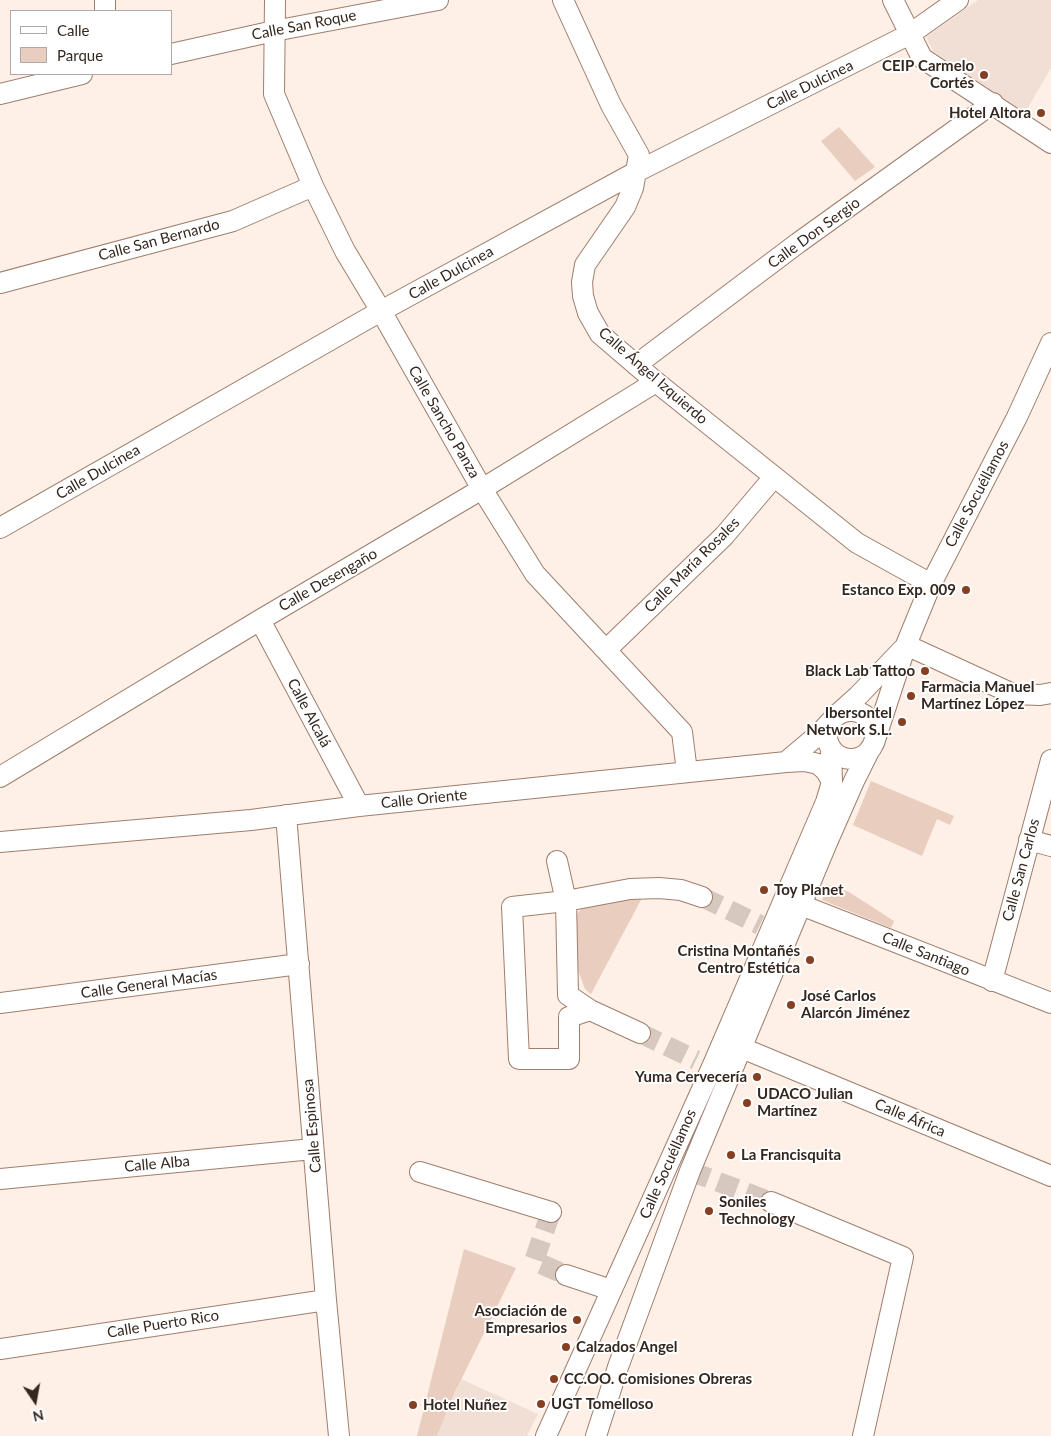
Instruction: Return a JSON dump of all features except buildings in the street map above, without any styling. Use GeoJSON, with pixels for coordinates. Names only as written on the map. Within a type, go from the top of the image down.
{"type":"FeatureCollection","features":[{"type":"Feature","properties":{"kind":"street","name":"Calle Sancho Panza"},"geometry":{"type":"LineString","coordinates":[[275,0],[274,94],[345,251],[482,489],[535,574],[682,732],[687,772]]}},
{"type":"Feature","properties":{"kind":"street","name":"Calle San Roque"},"geometry":{"type":"LineString","coordinates":[[172,54],[274,31],[438,0]]}},
{"type":"Feature","properties":{"kind":"street","name":"Calle Ángel Izquierdo"},"geometry":{"type":"LineString","coordinates":[[563,0],[611,105],[639,155],[633,188],[625,207],[585,265],[582,282],[583,296],[588,313],[600,334],[656,382],[858,543],[931,584]]}},
{"type":"Feature","properties":{"kind":"street"},"geometry":{"type":"LineString","coordinates":[[892,0],[922,58],[1051,143]]}},
{"type":"Feature","properties":{"kind":"street","name":"Calle Dulcinea"},"geometry":{"type":"LineString","coordinates":[[0,528],[381,311],[636,172],[910,34],[958,0]]}},
{"type":"Feature","properties":{"kind":"street"},"geometry":{"type":"LineString","coordinates":[[0,94],[78,75]]}},
{"type":"Feature","properties":{"kind":"street","name":"Calle Don Sergio"},"geometry":{"type":"LineString","coordinates":[[636,365],[798,243],[993,104]]}},
{"type":"Feature","properties":{"kind":"street","name":"Calle San Bernardo"},"geometry":{"type":"LineString","coordinates":[[0,283],[233,221],[314,186]]}},
{"type":"Feature","properties":{"kind":"street","name":"Calle Socuéllamos"},"geometry":{"type":"LineString","coordinates":[[596,1436],[618,1367],[690,1171],[843,805],[872,746],[889,702],[906,645],[931,584],[1017,417],[1051,343]]}},
{"type":"Feature","properties":{"kind":"street","name":"Calle Desengaño"},"geometry":{"type":"LineString","coordinates":[[0,777],[482,489],[656,382]]}},
{"type":"Feature","properties":{"kind":"street","name":"Calle María Rosales"},"geometry":{"type":"LineString","coordinates":[[606,650],[724,536],[774,477]]}},
{"type":"Feature","properties":{"kind":"street","name":"Calle Alcalá"},"geometry":{"type":"LineString","coordinates":[[260,620],[360,806]]}},
{"type":"Feature","properties":{"kind":"street"},"geometry":{"type":"LineString","coordinates":[[906,645],[1013,694],[1040,695],[1051,693]]}},
{"type":"Feature","properties":{"kind":"street","name":"Calle Socuéllamos"},"geometry":{"type":"LineString","coordinates":[[835,717],[858,696],[906,645]]}},
{"type":"Feature","properties":{"kind":"street"},"geometry":{"type":"LineString","coordinates":[[786,762],[835,717],[853,711],[867,716],[874,728],[872,746],[864,755],[851,759],[837,755],[831,749],[826,734],[835,717]]}},
{"type":"Feature","properties":{"kind":"street","name":"Calle Socuéllamos"},"geometry":{"type":"LineString","coordinates":[[546,1436],[612,1290],[704,1063],[765,927],[826,802],[832,782],[831,749]]}},
{"type":"Feature","properties":{"kind":"street","name":"Calle San Carlos"},"geometry":{"type":"LineString","coordinates":[[992,981],[1051,760]]}},
{"type":"Feature","properties":{"kind":"street","name":"Calle Oriente"},"geometry":{"type":"LineString","coordinates":[[0,842],[286,815],[786,762],[805,761],[818,764],[826,771],[832,782]]}},
{"type":"Feature","properties":{"kind":"street","name":"Calle Espinosa"},"geometry":{"type":"LineString","coordinates":[[286,815],[339,1436]]}},
{"type":"Feature","properties":{"kind":"street"},"geometry":{"type":"LineString","coordinates":[[1029,840],[1051,846]]}},
{"type":"Feature","properties":{"kind":"street"},"geometry":{"type":"LineString","coordinates":[[558,860],[566,901],[568,994],[590,1010],[640,1034]]}},
{"type":"Feature","properties":{"kind":"street"},"geometry":{"type":"LineString","coordinates":[[590,1010],[569,1017],[569,1059],[519,1059],[512,907],[566,901],[630,889],[659,888],[681,890],[702,897]]}},
{"type":"Feature","properties":{"kind":"street","name":"Calle Santiago"},"geometry":{"type":"LineString","coordinates":[[801,904],[992,981],[1051,1002]]}},
{"type":"Feature","properties":{"kind":"street","name":"Calle General Macías"},"geometry":{"type":"LineString","coordinates":[[0,1003],[298,964]]}},
{"type":"Feature","properties":{"kind":"street","name":"Calle África"},"geometry":{"type":"LineString","coordinates":[[742,1048],[1051,1176]]}},
{"type":"Feature","properties":{"kind":"street","name":"Calle Alba"},"geometry":{"type":"LineString","coordinates":[[0,1179],[314,1149]]}},
{"type":"Feature","properties":{"kind":"street"},"geometry":{"type":"LineString","coordinates":[[420,1172],[551,1212]]}},
{"type":"Feature","properties":{"kind":"street"},"geometry":{"type":"LineString","coordinates":[[771,1202],[903,1256],[863,1436]]}},
{"type":"Feature","properties":{"kind":"street"},"geometry":{"type":"LineString","coordinates":[[566,1275],[612,1290]]}},
{"type":"Feature","properties":{"kind":"street","name":"Calle Puerto Rico"},"geometry":{"type":"LineString","coordinates":[[0,1349],[326,1300]]}},
{"type":"Feature","properties":{"kind":"shaded area"},"geometry":{"type":"Polygon","coordinates":[[[978,0],[1051,0],[1051,68],[1025,113],[933,51],[926,37],[978,0]]]}},
{"type":"Feature","properties":{"kind":"shaded area"},"geometry":{"type":"Polygon","coordinates":[[[461,1379],[538,1414],[527,1436],[437,1436],[461,1379]]]}},
{"type":"Feature","properties":{"kind":"green space"},"geometry":{"type":"Polygon","coordinates":[[[839,127],[875,167],[855,181],[821,141],[839,127]]]}},
{"type":"Feature","properties":{"kind":"green space"},"geometry":{"type":"Polygon","coordinates":[[[871,781],[954,816],[950,825],[937,819],[922,856],[853,825],[871,781]]]}},
{"type":"Feature","properties":{"kind":"green space"},"geometry":{"type":"Polygon","coordinates":[[[829,885],[849,892],[894,921],[891,928],[822,900],[829,885]]]}},
{"type":"Feature","properties":{"kind":"green space"},"geometry":{"type":"Polygon","coordinates":[[[642,898],[591,994],[585,989],[578,970],[573,942],[572,920],[581,909],[595,904],[619,899],[642,898]]]}},
{"type":"Feature","properties":{"kind":"green space"},"geometry":{"type":"Polygon","coordinates":[[[464,1249],[516,1268],[455,1392],[437,1436],[417,1436],[464,1249]]]}},
{"type":"Feature","properties":{"kind":"tunnel"},"geometry":{"type":"LineString","coordinates":[[702,897],[760,925]]}},
{"type":"Feature","properties":{"kind":"tunnel"},"geometry":{"type":"LineString","coordinates":[[640,1033],[696,1060]]}},
{"type":"Feature","properties":{"kind":"tunnel"},"geometry":{"type":"LineString","coordinates":[[690,1171],[771,1202]]}},
{"type":"Feature","properties":{"kind":"tunnel"},"geometry":{"type":"LineString","coordinates":[[551,1212],[534,1261],[566,1275]]}},
{"type":"Feature","properties":{"kind":"place","name":"CEIP Carmelo Cortés"},"geometry":{"type":"Point","coordinates":[984,75]}},
{"type":"Feature","properties":{"kind":"place","name":"Hotel Altora"},"geometry":{"type":"Point","coordinates":[1041,113]}},
{"type":"Feature","properties":{"kind":"place","name":"Estanco Exp. 009"},"geometry":{"type":"Point","coordinates":[966,590]}},
{"type":"Feature","properties":{"kind":"place","name":"Black Lab Tattoo"},"geometry":{"type":"Point","coordinates":[925,671]}},
{"type":"Feature","properties":{"kind":"place","name":"Farmacia Manuel Martínez López"},"geometry":{"type":"Point","coordinates":[911,696]}},
{"type":"Feature","properties":{"kind":"place","name":"Ibersontel Network S.L."},"geometry":{"type":"Point","coordinates":[902,722]}},
{"type":"Feature","properties":{"kind":"place","name":"Toy Planet"},"geometry":{"type":"Point","coordinates":[764,890]}},
{"type":"Feature","properties":{"kind":"place","name":"Cristina Montañés Centro Estética"},"geometry":{"type":"Point","coordinates":[810,960]}},
{"type":"Feature","properties":{"kind":"place","name":"José Carlos Alarcón Jiménez"},"geometry":{"type":"Point","coordinates":[791,1005]}},
{"type":"Feature","properties":{"kind":"place","name":"Yuma Cervecería"},"geometry":{"type":"Point","coordinates":[757,1077]}},
{"type":"Feature","properties":{"kind":"place","name":"UDACO Julian Martínez"},"geometry":{"type":"Point","coordinates":[747,1103]}},
{"type":"Feature","properties":{"kind":"place","name":"La Francisquita"},"geometry":{"type":"Point","coordinates":[731,1155]}},
{"type":"Feature","properties":{"kind":"place","name":"Soniles Technology"},"geometry":{"type":"Point","coordinates":[709,1211]}},
{"type":"Feature","properties":{"kind":"place","name":"Asociación de Empresarios"},"geometry":{"type":"Point","coordinates":[577,1320]}},
{"type":"Feature","properties":{"kind":"place","name":"Calzados Angel"},"geometry":{"type":"Point","coordinates":[566,1347]}},
{"type":"Feature","properties":{"kind":"place","name":"CC.OO. Comisiones Obreras"},"geometry":{"type":"Point","coordinates":[554,1379]}},
{"type":"Feature","properties":{"kind":"place","name":"UGT Tomelloso"},"geometry":{"type":"Point","coordinates":[541,1404]}},
{"type":"Feature","properties":{"kind":"place","name":"Hotel Nuñez"},"geometry":{"type":"Point","coordinates":[413,1405]}}]}
